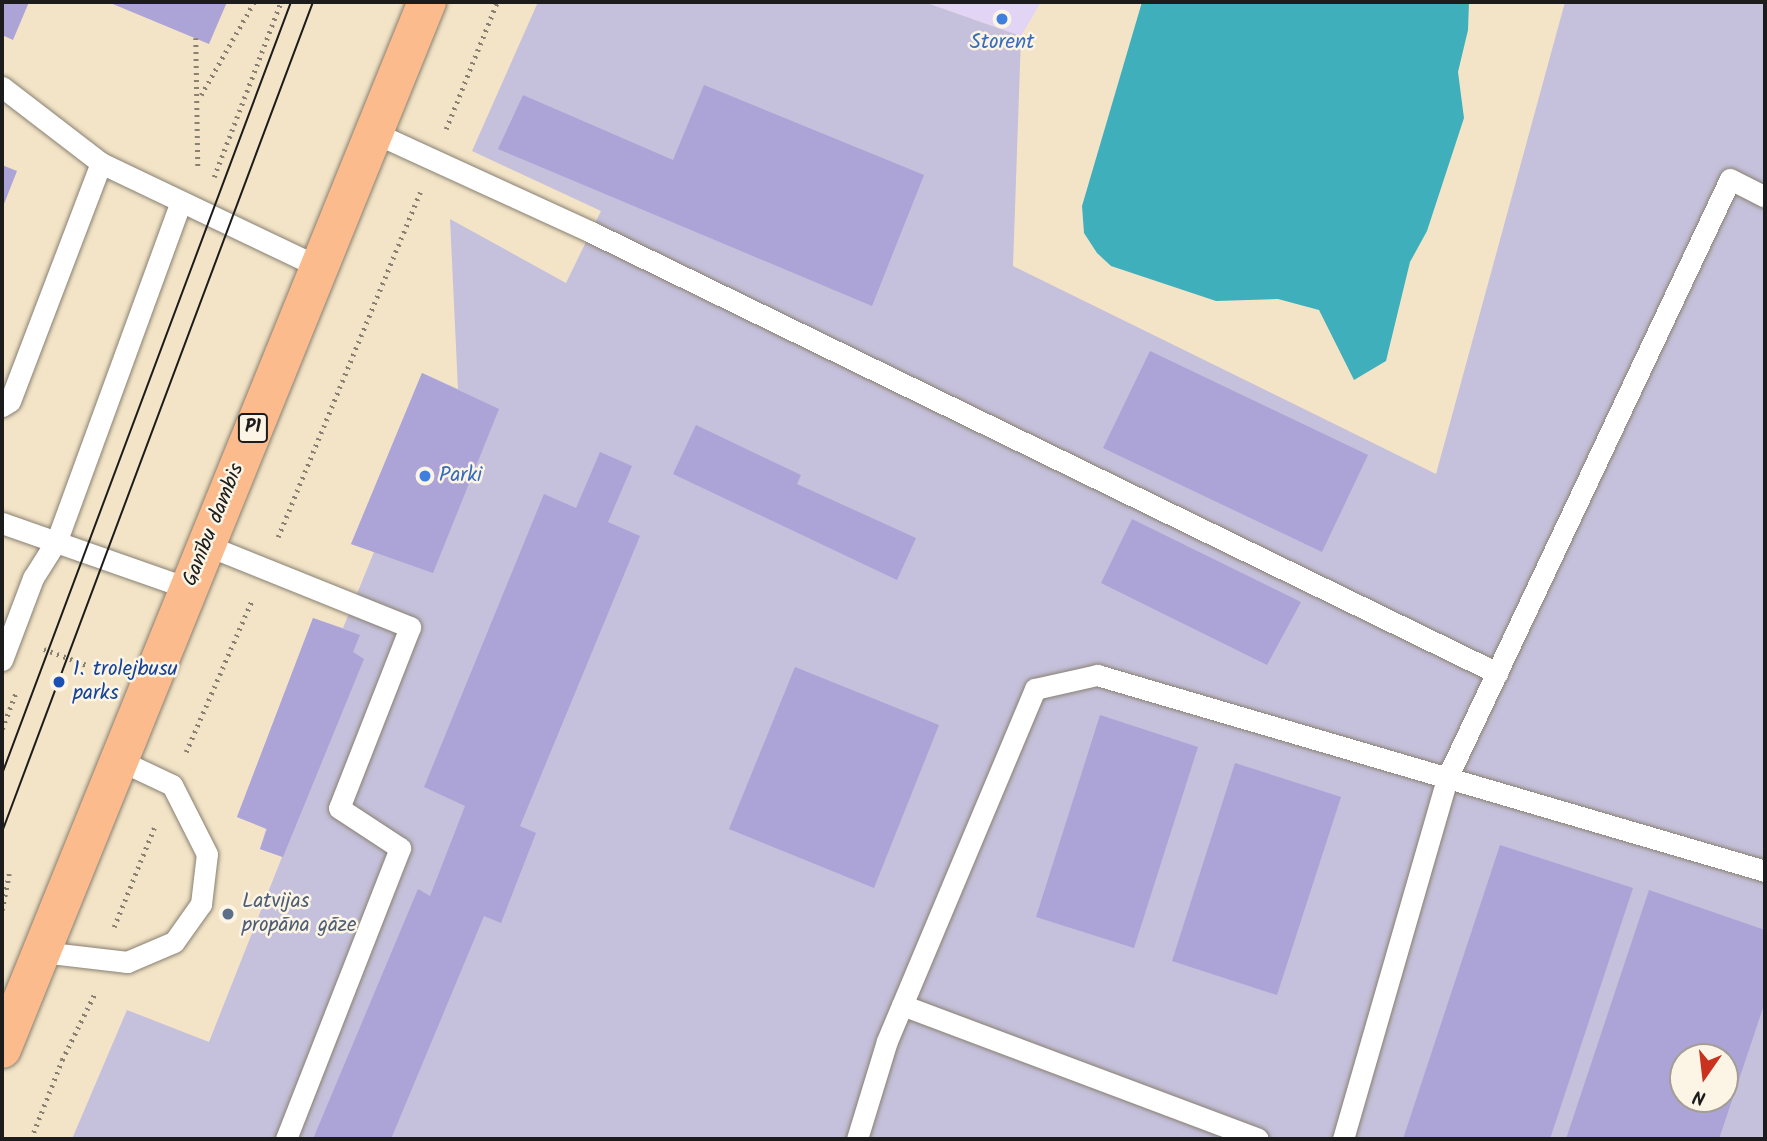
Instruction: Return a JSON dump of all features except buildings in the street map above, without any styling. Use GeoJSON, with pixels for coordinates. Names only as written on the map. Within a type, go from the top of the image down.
{"type":"FeatureCollection","features":[{"type":"Feature","properties":{"kind":"main road","name":"Ganību dambis"},"geometry":{"type":"LineString","coordinates":[[2,1049],[117,759],[427,2]]}},
{"type":"Feature","properties":{"kind":"lane"},"geometry":{"type":"LineString","coordinates":[[2,87],[101,163],[319,267]]}},
{"type":"Feature","properties":{"kind":"lane"},"geometry":{"type":"LineString","coordinates":[[375,133],[590,232],[1497,673]]}},
{"type":"Feature","properties":{"kind":"lane"},"geometry":{"type":"LineString","coordinates":[[2,407],[10,401],[101,163]]}},
{"type":"Feature","properties":{"kind":"lane"},"geometry":{"type":"LineString","coordinates":[[1343,1139],[1447,778],[1730,179],[1765,197]]}},
{"type":"Feature","properties":{"kind":"lane"},"geometry":{"type":"LineString","coordinates":[[2,660],[33,578],[57,540],[188,205]]}},
{"type":"Feature","properties":{"kind":"lane"},"geometry":{"type":"LineString","coordinates":[[2,523],[188,588]]}},
{"type":"Feature","properties":{"kind":"lane"},"geometry":{"type":"LineString","coordinates":[[205,545],[410,627],[339,808],[400,848],[286,1139]]}},
{"type":"Feature","properties":{"kind":"lane"},"geometry":{"type":"LineString","coordinates":[[857,1139],[902,1005],[1035,689],[1097,675],[1765,872]]}},
{"type":"Feature","properties":{"kind":"lane"},"geometry":{"type":"LineString","coordinates":[[42,952],[127,962],[174,942],[201,904],[207,854],[172,785],[117,759]]}},
{"type":"Feature","properties":{"kind":"lane"},"geometry":{"type":"LineString","coordinates":[[902,1005],[1258,1139]]}},
{"type":"Feature","properties":{"kind":"path"},"geometry":{"type":"LineString","coordinates":[[199,97],[254,2]]}},
{"type":"Feature","properties":{"kind":"path"},"geometry":{"type":"LineString","coordinates":[[188,205],[211,183],[281,2]]}},
{"type":"Feature","properties":{"kind":"path"},"geometry":{"type":"LineString","coordinates":[[188,205],[199,97],[196,38]]}},
{"type":"Feature","properties":{"kind":"path"},"geometry":{"type":"LineString","coordinates":[[34,646],[89,666]]}},
{"type":"Feature","properties":{"kind":"path"},"geometry":{"type":"LineString","coordinates":[[2,910],[9,874]]}},
{"type":"Feature","properties":{"kind":"shaded area"},"geometry":{"type":"Polygon","coordinates":[[[538,2],[924,2],[1021,36],[1013,266],[1436,474],[1565,2],[1765,2],[1765,1139],[72,1139],[127,1010],[209,1042],[282,857],[260,849],[266,829],[237,817],[313,618],[343,628],[374,552],[351,544],[422,373],[458,389],[450,219],[566,283],[601,211],[472,151],[538,2]]]}},
{"type":"Feature","properties":{"kind":"shaded area","name":"Storent"},"geometry":{"type":"Polygon","coordinates":[[[924,2],[1041,2],[1021,36],[924,2]]]}},
{"type":"Feature","properties":{"kind":"water"},"geometry":{"type":"Polygon","coordinates":[[[1142,2],[1469,2],[1468,30],[1458,72],[1464,118],[1427,231],[1410,262],[1386,361],[1354,380],[1319,310],[1278,299],[1216,301],[1111,266],[1097,253],[1084,233],[1082,206],[1142,2]]]}},
{"type":"Feature","properties":{"kind":"tram line"},"geometry":{"type":"LineString","coordinates":[[2,774],[291,2]]}},
{"type":"Feature","properties":{"kind":"tram line"},"geometry":{"type":"LineString","coordinates":[[2,832],[313,2]]}},
{"type":"Feature","properties":{"kind":"place","name":"Storent"},"geometry":{"type":"Point","coordinates":[1002,19]}},
{"type":"Feature","properties":{"kind":"place","name":"Parki"},"geometry":{"type":"Point","coordinates":[425,476]}},
{"type":"Feature","properties":{"kind":"place","name":"1. trolejbusu parks"},"geometry":{"type":"Point","coordinates":[59,682]}},
{"type":"Feature","properties":{"kind":"place","name":"Latvijas propāna gāze"},"geometry":{"type":"Point","coordinates":[228,914]}}]}
